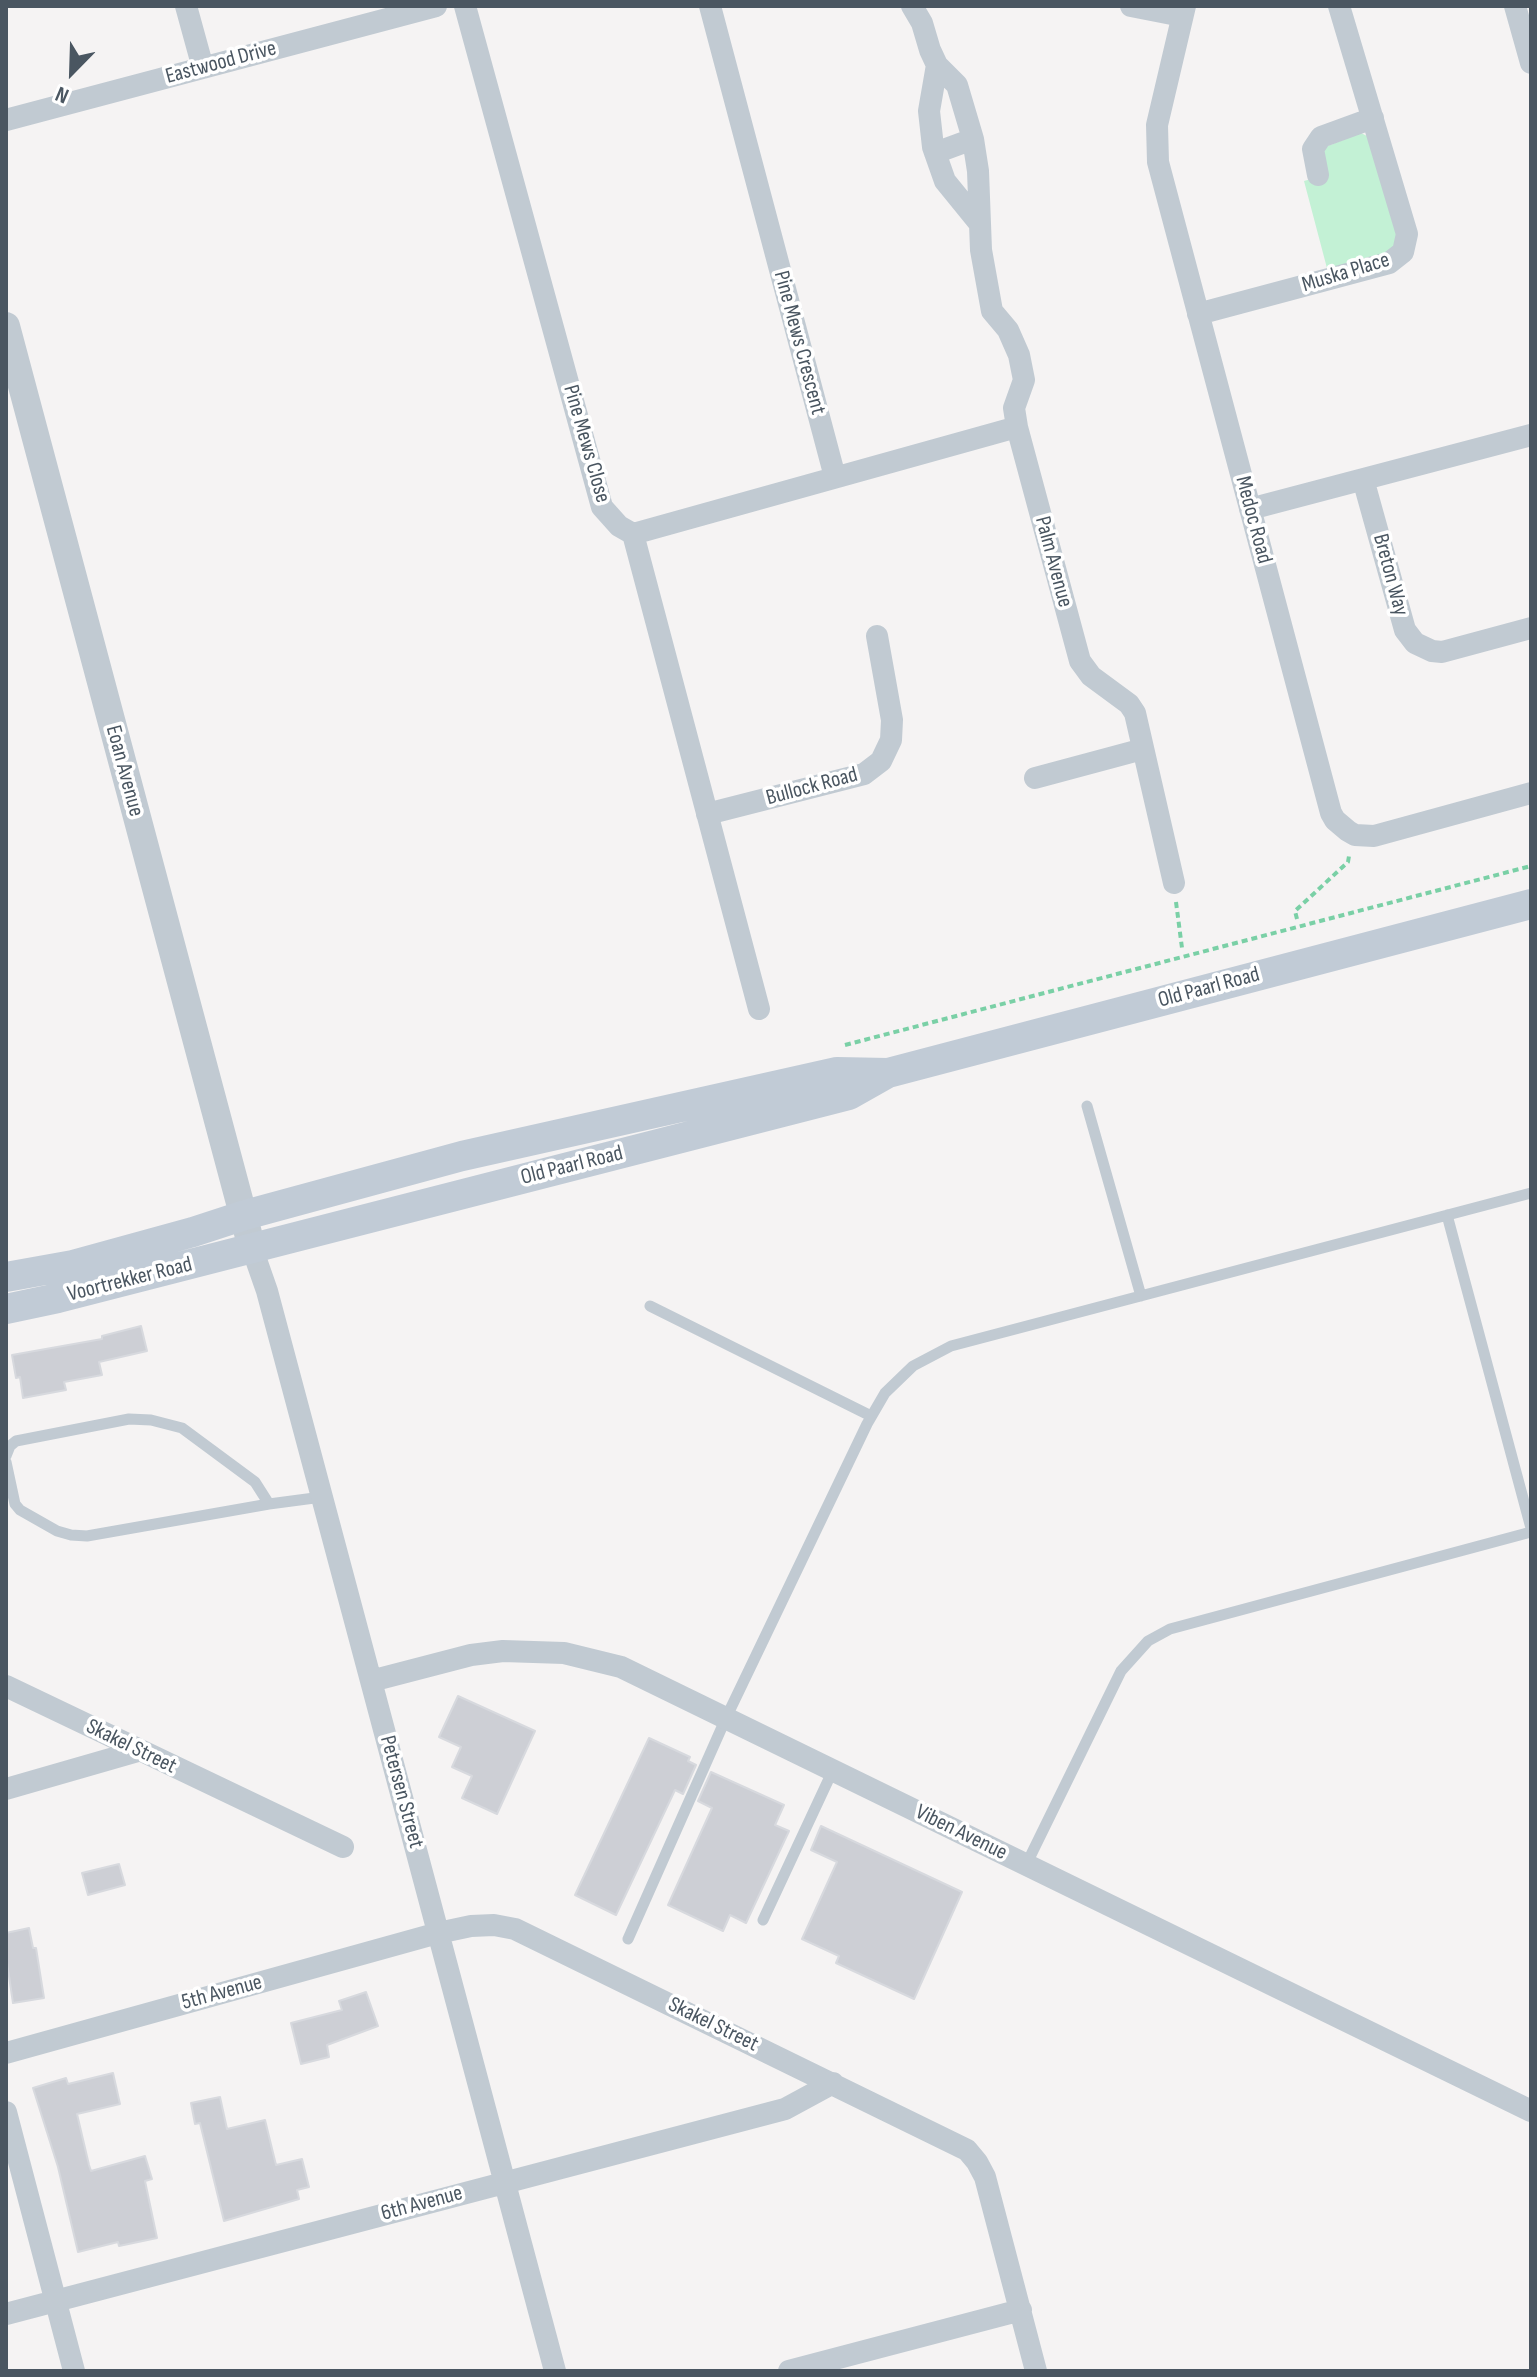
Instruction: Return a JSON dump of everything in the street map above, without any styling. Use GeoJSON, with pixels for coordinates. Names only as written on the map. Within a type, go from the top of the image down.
{"type":"FeatureCollection","features":[{"type":"Feature","properties":{"kind":"main road","name":"Old Paarl Road"},"geometry":{"type":"LineString","coordinates":[[252,1248],[849,1095],[888,1073],[1531,904]]}},
{"type":"Feature","properties":{"kind":"main road","name":"Old Paarl Road"},"geometry":{"type":"LineString","coordinates":[[245,1215],[462,1156],[837,1072],[888,1073]]}},
{"type":"Feature","properties":{"kind":"main road","name":"Voortrekker Road"},"geometry":{"type":"LineString","coordinates":[[6,1277],[73,1265],[245,1215]]}},
{"type":"Feature","properties":{"kind":"main road","name":"Voortrekker Road"},"geometry":{"type":"LineString","coordinates":[[6,1309],[252,1248]]}},
{"type":"Feature","properties":{"kind":"street"},"geometry":{"type":"LineString","coordinates":[[186,6],[203,68]]}},
{"type":"Feature","properties":{"kind":"street","name":"Eastwood Drive"},"geometry":{"type":"LineString","coordinates":[[6,120],[436,6]]}},
{"type":"Feature","properties":{"kind":"street","name":"Pine Mews Close"},"geometry":{"type":"LineString","coordinates":[[465,6],[602,507],[619,526],[633,534]]}},
{"type":"Feature","properties":{"kind":"street","name":"Pine Mews Crescent"},"geometry":{"type":"LineString","coordinates":[[710,6],[835,477]]}},
{"type":"Feature","properties":{"kind":"street","name":"Palm Avenue"},"geometry":{"type":"LineString","coordinates":[[912,6],[922,23],[937,65],[957,85],[973,139],[978,171],[981,250],[992,311],[1008,330],[1019,355],[1024,380],[1014,408],[1017,427],[1080,661],[1091,676],[1132,709],[1174,883]]}},
{"type":"Feature","properties":{"kind":"street","name":"Medoc Road"},"geometry":{"type":"LineString","coordinates":[[1131,6],[1183,11],[1160,105],[1156,145],[1158,162],[1331,813],[1341,826],[1355,835]]}},
{"type":"Feature","properties":{"kind":"street","name":"Muska Place"},"geometry":{"type":"LineString","coordinates":[[1198,314],[1389,263],[1403,252],[1407,234],[1339,6]]}},
{"type":"Feature","properties":{"kind":"street"},"geometry":{"type":"LineString","coordinates":[[1521,12],[1531,63]]}},
{"type":"Feature","properties":{"kind":"street","name":"Palm Avenue"},"geometry":{"type":"LineString","coordinates":[[937,65],[929,111],[935,153],[945,181],[980,224]]}},
{"type":"Feature","properties":{"kind":"street"},"geometry":{"type":"LineString","coordinates":[[1318,175],[1313,149],[1321,137],[1373,118]]}},
{"type":"Feature","properties":{"kind":"street"},"geometry":{"type":"LineString","coordinates":[[935,153],[973,139]]}},
{"type":"Feature","properties":{"kind":"street","name":"Eoan Avenue"},"geometry":{"type":"LineString","coordinates":[[6,326],[245,1215]]}},
{"type":"Feature","properties":{"kind":"street"},"geometry":{"type":"LineString","coordinates":[[759,1009],[633,534],[1017,427]]}},
{"type":"Feature","properties":{"kind":"street"},"geometry":{"type":"LineString","coordinates":[[1250,509],[1531,435]]}},
{"type":"Feature","properties":{"kind":"street","name":"Breton Way"},"geometry":{"type":"LineString","coordinates":[[1363,479],[1405,630],[1415,643],[1442,652],[1530,632]]}},
{"type":"Feature","properties":{"kind":"street","name":"Bullock Road"},"geometry":{"type":"LineString","coordinates":[[707,814],[864,774],[881,761],[891,740],[892,720],[877,636]]}},
{"type":"Feature","properties":{"kind":"street"},"geometry":{"type":"LineString","coordinates":[[1035,778],[1143,749]]}},
{"type":"Feature","properties":{"kind":"street"},"geometry":{"type":"LineString","coordinates":[[1355,835],[1374,836],[1531,793]]}},
{"type":"Feature","properties":{"kind":"street","name":"Petersen Street"},"geometry":{"type":"LineString","coordinates":[[245,1215],[555,2371]]}},
{"type":"Feature","properties":{"kind":"street","name":"Viben Avenue"},"geometry":{"type":"LineString","coordinates":[[371,1681],[471,1655],[514,1651],[564,1653],[621,1667],[1531,2111]]}},
{"type":"Feature","properties":{"kind":"street","name":"Skakel Street"},"geometry":{"type":"LineString","coordinates":[[6,1686],[343,1847]]}},
{"type":"Feature","properties":{"kind":"street"},"geometry":{"type":"LineString","coordinates":[[6,1789],[138,1751]]}},
{"type":"Feature","properties":{"kind":"street","name":"Skakel Street"},"geometry":{"type":"LineString","coordinates":[[438,1933],[471,1926],[494,1925],[515,1929],[967,2150],[985,2177],[1021,2310]]}},
{"type":"Feature","properties":{"kind":"street","name":"5th Avenue"},"geometry":{"type":"LineString","coordinates":[[6,2053],[438,1933]]}},
{"type":"Feature","properties":{"kind":"street","name":"6th Avenue"},"geometry":{"type":"LineString","coordinates":[[6,2314],[785,2109],[833,2083]]}},
{"type":"Feature","properties":{"kind":"street"},"geometry":{"type":"LineString","coordinates":[[6,2112],[74,2371]]}},
{"type":"Feature","properties":{"kind":"street"},"geometry":{"type":"LineString","coordinates":[[789,2371],[1021,2310],[1036,2371]]}},
{"type":"Feature","properties":{"kind":"lane"},"geometry":{"type":"LineString","coordinates":[[1087,1106],[1141,1296]]}},
{"type":"Feature","properties":{"kind":"lane"},"geometry":{"type":"LineString","coordinates":[[628,1939],[726,1718],[871,1416],[897,1380],[913,1366],[951,1346],[1531,1193]]}},
{"type":"Feature","properties":{"kind":"lane"},"geometry":{"type":"LineString","coordinates":[[1026,1865],[1121,1671],[1148,1641],[1170,1629],[1531,1530],[1447,1215]]}},
{"type":"Feature","properties":{"kind":"lane"},"geometry":{"type":"LineString","coordinates":[[650,1306],[871,1416]]}},
{"type":"Feature","properties":{"kind":"lane"},"geometry":{"type":"LineString","coordinates":[[269,1504],[246,1474],[182,1428],[167,1422],[129,1419],[16,1441],[10,1446],[6,1459],[15,1504],[20,1510],[57,1531],[71,1535],[87,1536],[322,1497]]}},
{"type":"Feature","properties":{"kind":"lane"},"geometry":{"type":"LineString","coordinates":[[763,1920],[833,1770]]}},
{"type":"Feature","properties":{"kind":"path"},"geometry":{"type":"LineString","coordinates":[[1297,919],[1295,911],[1348,862],[1355,835]]}},
{"type":"Feature","properties":{"kind":"path"},"geometry":{"type":"LineString","coordinates":[[834,1048],[1531,866]]}},
{"type":"Feature","properties":{"kind":"path"},"geometry":{"type":"LineString","coordinates":[[1174,883],[1182,948]]}},
{"type":"Feature","properties":{"kind":"green space"},"geometry":{"type":"Polygon","coordinates":[[[1361,133],[1367,136],[1399,230],[1392,253],[1328,272],[1304,181],[1325,175],[1321,159],[1325,147],[1361,133]]]}},
{"type":"Feature","properties":{"kind":"building"},"geometry":{"type":"Polygon","coordinates":[[[141,1326],[147,1351],[99,1362],[102,1375],[64,1382],[66,1390],[23,1398],[12,1355],[102,1339],[102,1336],[141,1326]]]}},
{"type":"Feature","properties":{"kind":"building"},"geometry":{"type":"Polygon","coordinates":[[[458,1696],[535,1731],[497,1814],[462,1798],[472,1776],[452,1767],[461,1747],[439,1737],[458,1696]]]}},
{"type":"Feature","properties":{"kind":"building"},"geometry":{"type":"Polygon","coordinates":[[[649,1738],[690,1757],[688,1761],[696,1765],[683,1794],[675,1790],[616,1915],[575,1895],[649,1738]]]}},
{"type":"Feature","properties":{"kind":"building"},"geometry":{"type":"Polygon","coordinates":[[[711,1772],[784,1805],[775,1825],[789,1831],[746,1923],[730,1915],[723,1931],[668,1905],[712,1808],[698,1801],[711,1772]]]}},
{"type":"Feature","properties":{"kind":"building"},"geometry":{"type":"Polygon","coordinates":[[[821,1826],[962,1892],[914,1999],[836,1963],[839,1956],[802,1939],[837,1862],[811,1850],[821,1826]]]}},
{"type":"Feature","properties":{"kind":"building"},"geometry":{"type":"Polygon","coordinates":[[[119,1864],[125,1885],[88,1895],[82,1873],[119,1864]]]}},
{"type":"Feature","properties":{"kind":"building"},"geometry":{"type":"Polygon","coordinates":[[[29,1928],[33,1948],[36,1948],[44,1998],[13,2003],[6,1933],[29,1928]]]}},
{"type":"Feature","properties":{"kind":"building"},"geometry":{"type":"Polygon","coordinates":[[[366,1992],[378,2026],[327,2045],[329,2057],[301,2064],[291,2023],[342,2010],[339,2001],[366,1992]]]}},
{"type":"Feature","properties":{"kind":"building"},"geometry":{"type":"Polygon","coordinates":[[[113,2073],[120,2104],[77,2114],[89,2165],[91,2171],[145,2156],[152,2179],[145,2181],[157,2238],[119,2246],[118,2242],[78,2252],[58,2167],[33,2088],[66,2078],[68,2084],[113,2073]]]}},
{"type":"Feature","properties":{"kind":"building"},"geometry":{"type":"Polygon","coordinates":[[[220,2097],[227,2129],[265,2120],[276,2165],[302,2159],[309,2187],[297,2190],[299,2199],[224,2221],[200,2123],[195,2124],[191,2103],[220,2097]]]}}]}
